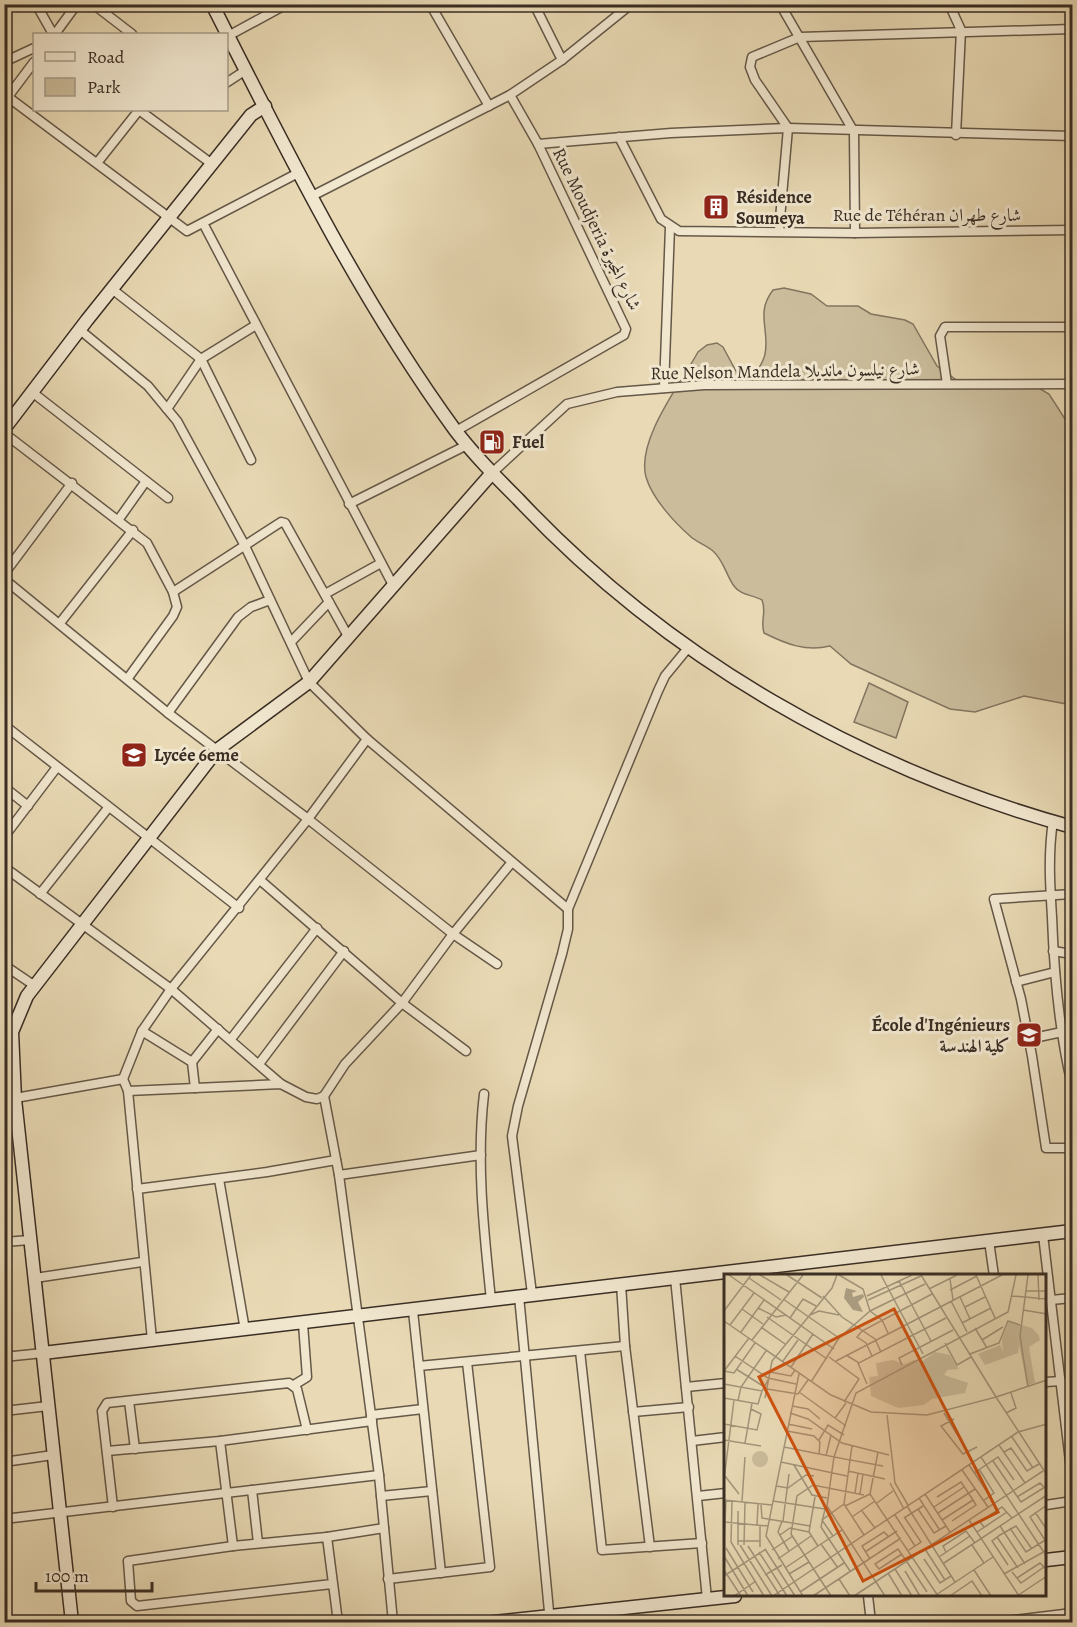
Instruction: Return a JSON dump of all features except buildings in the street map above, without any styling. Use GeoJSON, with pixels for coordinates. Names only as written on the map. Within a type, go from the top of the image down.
{"type":"FeatureCollection","features":[{"type":"Feature","properties":{"kind":"street"},"geometry":{"type":"LineString","coordinates":[[36,4],[53,33]]}},
{"type":"Feature","properties":{"kind":"street"},"geometry":{"type":"LineString","coordinates":[[55,33],[76,4]]}},
{"type":"Feature","properties":{"kind":"street"},"geometry":{"type":"LineString","coordinates":[[93,4],[131,33]]}},
{"type":"Feature","properties":{"kind":"street"},"geometry":{"type":"LineString","coordinates":[[212,4],[226,33]]}},
{"type":"Feature","properties":{"kind":"street"},"geometry":{"type":"LineString","coordinates":[[287,4],[228,36],[312,196],[394,343],[456,431],[492,473],[599,579],[688,648],[791,712],[866,752],[942,785],[1072,827]]}},
{"type":"Feature","properties":{"kind":"street"},"geometry":{"type":"LineString","coordinates":[[430,4],[489,106]]}},
{"type":"Feature","properties":{"kind":"street"},"geometry":{"type":"LineString","coordinates":[[534,4],[562,60]]}},
{"type":"Feature","properties":{"kind":"street"},"geometry":{"type":"LineString","coordinates":[[780,4],[854,132],[855,233]]}},
{"type":"Feature","properties":{"kind":"street"},"geometry":{"type":"LineString","coordinates":[[949,4],[962,30],[956,135]]}},
{"type":"Feature","properties":{"kind":"street"},"geometry":{"type":"LineString","coordinates":[[312,196],[510,95],[562,60],[631,5]]}},
{"type":"Feature","properties":{"kind":"street"},"geometry":{"type":"LineString","coordinates":[[779,230],[788,128],[755,80],[750,63],[752,57],[800,37],[962,30],[1072,29]]}},
{"type":"Feature","properties":{"kind":"street"},"geometry":{"type":"LineString","coordinates":[[4,62],[33,48]]}},
{"type":"Feature","properties":{"kind":"street"},"geometry":{"type":"LineString","coordinates":[[33,63],[6,99],[187,231],[300,172]]}},
{"type":"Feature","properties":{"kind":"street"},"geometry":{"type":"LineString","coordinates":[[228,82],[246,70]]}},
{"type":"Feature","properties":{"kind":"street","name":"Rue Moudjeria شارع المجيرة"},"geometry":{"type":"LineString","coordinates":[[456,431],[624,335],[627,329],[538,144],[510,95]]}},
{"type":"Feature","properties":{"kind":"street"},"geometry":{"type":"LineString","coordinates":[[128,678],[173,616],[177,607],[173,592],[152,550],[133,530],[4,431],[80,330],[212,164],[251,116],[265,106]]}},
{"type":"Feature","properties":{"kind":"street"},"geometry":{"type":"LineString","coordinates":[[97,164],[138,111]]}},
{"type":"Feature","properties":{"kind":"street"},"geometry":{"type":"LineString","coordinates":[[140,111],[212,164]]}},
{"type":"Feature","properties":{"kind":"street"},"geometry":{"type":"LineString","coordinates":[[538,144],[619,137],[788,128],[956,135],[1072,136]]}},
{"type":"Feature","properties":{"kind":"street"},"geometry":{"type":"LineString","coordinates":[[619,137],[661,219],[670,226],[664,388]]}},
{"type":"Feature","properties":{"kind":"street"},"geometry":{"type":"LineString","coordinates":[[203,223],[394,587]]}},
{"type":"Feature","properties":{"kind":"street","name":"Rue de Téhéran شارع طهران"},"geometry":{"type":"LineString","coordinates":[[670,226],[679,231],[703,232],[779,230],[855,233],[1072,230]]}},
{"type":"Feature","properties":{"kind":"street"},"geometry":{"type":"LineString","coordinates":[[112,289],[201,359],[251,460]]}},
{"type":"Feature","properties":{"kind":"street"},"geometry":{"type":"LineString","coordinates":[[167,409],[201,359],[256,325]]}},
{"type":"Feature","properties":{"kind":"street"},"geometry":{"type":"LineString","coordinates":[[947,384],[940,336],[945,327],[1072,327]]}},
{"type":"Feature","properties":{"kind":"street"},"geometry":{"type":"LineString","coordinates":[[80,330],[148,386],[167,409],[197,455],[244,544],[309,682],[367,739],[568,909]]}},
{"type":"Feature","properties":{"kind":"street","name":"Rue Nelson Mandela شارع نيلسون مانديلا"},"geometry":{"type":"LineString","coordinates":[[492,473],[567,404],[617,392],[664,388],[1072,384]]}},
{"type":"Feature","properties":{"kind":"street"},"geometry":{"type":"LineString","coordinates":[[32,392],[168,498]]}},
{"type":"Feature","properties":{"kind":"street"},"geometry":{"type":"LineString","coordinates":[[349,504],[467,445]]}},
{"type":"Feature","properties":{"kind":"street"},"geometry":{"type":"LineString","coordinates":[[72,1623],[58,1512],[30,1240],[10,1100],[8,1036],[27,996],[217,750],[309,682],[492,473]]}},
{"type":"Feature","properties":{"kind":"street"},"geometry":{"type":"LineString","coordinates":[[119,519],[146,481]]}},
{"type":"Feature","properties":{"kind":"street"},"geometry":{"type":"LineString","coordinates":[[4,574],[72,483]]}},
{"type":"Feature","properties":{"kind":"street"},"geometry":{"type":"LineString","coordinates":[[173,592],[244,544],[281,522],[285,523],[349,638]]}},
{"type":"Feature","properties":{"kind":"street"},"geometry":{"type":"LineString","coordinates":[[60,623],[133,530]]}},
{"type":"Feature","properties":{"kind":"street"},"geometry":{"type":"LineString","coordinates":[[291,642],[327,598],[381,563]]}},
{"type":"Feature","properties":{"kind":"street"},"geometry":{"type":"LineString","coordinates":[[4,579],[168,713],[308,819],[453,934],[497,964]]}},
{"type":"Feature","properties":{"kind":"street"},"geometry":{"type":"LineString","coordinates":[[168,713],[238,617],[251,607],[270,600]]}},
{"type":"Feature","properties":{"kind":"street"},"geometry":{"type":"LineString","coordinates":[[550,1620],[525,1356],[525,1295],[512,1136],[518,1106],[562,954],[568,929],[568,909],[658,691],[665,676],[688,648]]}},
{"type":"Feature","properties":{"kind":"street"},"geometry":{"type":"LineString","coordinates":[[4,725],[147,839],[239,908]]}},
{"type":"Feature","properties":{"kind":"street"},"geometry":{"type":"LineString","coordinates":[[152,1340],[142,1262],[128,1091],[123,1079],[141,1031],[171,989],[239,908],[367,739]]}},
{"type":"Feature","properties":{"kind":"street"},"geometry":{"type":"LineString","coordinates":[[4,837],[57,767]]}},
{"type":"Feature","properties":{"kind":"street"},"geometry":{"type":"LineString","coordinates":[[4,787],[28,806]]}},
{"type":"Feature","properties":{"kind":"street"},"geometry":{"type":"LineString","coordinates":[[40,894],[108,808]]}},
{"type":"Feature","properties":{"kind":"street"},"geometry":{"type":"LineString","coordinates":[[1053,821],[1049,847],[1053,951],[1062,1032],[1072,1085]]}},
{"type":"Feature","properties":{"kind":"street"},"geometry":{"type":"LineString","coordinates":[[4,867],[171,989],[281,1084],[306,1097],[317,1099],[324,1096],[345,1064],[402,1003],[453,934],[512,862]]}},
{"type":"Feature","properties":{"kind":"street"},"geometry":{"type":"LineString","coordinates":[[260,880],[402,1003],[466,1051]]}},
{"type":"Feature","properties":{"kind":"street"},"geometry":{"type":"LineString","coordinates":[[1072,894],[994,899],[1029,1040],[1046,1149],[1072,1148]]}},
{"type":"Feature","properties":{"kind":"street"},"geometry":{"type":"LineString","coordinates":[[231,1040],[317,928]]}},
{"type":"Feature","properties":{"kind":"street"},"geometry":{"type":"LineString","coordinates":[[259,1064],[344,951]]}},
{"type":"Feature","properties":{"kind":"street"},"geometry":{"type":"LineString","coordinates":[[1053,951],[1072,954]]}},
{"type":"Feature","properties":{"kind":"street"},"geometry":{"type":"LineString","coordinates":[[4,965],[35,986]]}},
{"type":"Feature","properties":{"kind":"street"},"geometry":{"type":"LineString","coordinates":[[1016,982],[1055,972]]}},
{"type":"Feature","properties":{"kind":"street"},"geometry":{"type":"LineString","coordinates":[[195,1088],[192,1062],[218,1029]]}},
{"type":"Feature","properties":{"kind":"street"},"geometry":{"type":"LineString","coordinates":[[141,1031],[192,1062]]}},
{"type":"Feature","properties":{"kind":"street"},"geometry":{"type":"LineString","coordinates":[[1029,1040],[1062,1032]]}},
{"type":"Feature","properties":{"kind":"street"},"geometry":{"type":"LineString","coordinates":[[10,1100],[123,1079]]}},
{"type":"Feature","properties":{"kind":"street"},"geometry":{"type":"LineString","coordinates":[[128,1091],[281,1084]]}},
{"type":"Feature","properties":{"kind":"street"},"geometry":{"type":"LineString","coordinates":[[484,1094],[481,1155],[483,1218],[491,1300]]}},
{"type":"Feature","properties":{"kind":"street"},"geometry":{"type":"LineString","coordinates":[[324,1096],[339,1175],[379,1475],[393,1623]]}},
{"type":"Feature","properties":{"kind":"street"},"geometry":{"type":"LineString","coordinates":[[339,1175],[481,1155]]}},
{"type":"Feature","properties":{"kind":"street"},"geometry":{"type":"LineString","coordinates":[[137,1189],[219,1179],[336,1160]]}},
{"type":"Feature","properties":{"kind":"street"},"geometry":{"type":"LineString","coordinates":[[219,1179],[245,1330]]}},
{"type":"Feature","properties":{"kind":"street"},"geometry":{"type":"LineString","coordinates":[[730,1274],[1072,1231]]}},
{"type":"Feature","properties":{"kind":"street"},"geometry":{"type":"LineString","coordinates":[[1043,1234],[1072,1478]]}},
{"type":"Feature","properties":{"kind":"street"},"geometry":{"type":"LineString","coordinates":[[4,1242],[30,1240]]}},
{"type":"Feature","properties":{"kind":"street"},"geometry":{"type":"LineString","coordinates":[[989,1241],[994,1274]]}},
{"type":"Feature","properties":{"kind":"street"},"geometry":{"type":"LineString","coordinates":[[34,1278],[142,1262]]}},
{"type":"Feature","properties":{"kind":"street"},"geometry":{"type":"LineString","coordinates":[[4,1357],[413,1311],[525,1295],[724,1274]]}},
{"type":"Feature","properties":{"kind":"street"},"geometry":{"type":"LineString","coordinates":[[675,1278],[707,1599]]}},
{"type":"Feature","properties":{"kind":"street"},"geometry":{"type":"LineString","coordinates":[[621,1284],[625,1347],[650,1547]]}},
{"type":"Feature","properties":{"kind":"street"},"geometry":{"type":"LineString","coordinates":[[1051,1300],[1072,1298]]}},
{"type":"Feature","properties":{"kind":"street"},"geometry":{"type":"LineString","coordinates":[[413,1311],[441,1573]]}},
{"type":"Feature","properties":{"kind":"street"},"geometry":{"type":"LineString","coordinates":[[294,1385],[307,1377],[303,1324]]}},
{"type":"Feature","properties":{"kind":"street"},"geometry":{"type":"LineString","coordinates":[[419,1366],[625,1347]]}},
{"type":"Feature","properties":{"kind":"street"},"geometry":{"type":"LineString","coordinates":[[580,1351],[600,1545],[607,1551],[702,1543]]}},
{"type":"Feature","properties":{"kind":"street"},"geometry":{"type":"LineString","coordinates":[[388,1579],[490,1567],[466,1362]]}},
{"type":"Feature","properties":{"kind":"street"},"geometry":{"type":"LineString","coordinates":[[1047,1382],[1061,1381]]}},
{"type":"Feature","properties":{"kind":"street"},"geometry":{"type":"LineString","coordinates":[[113,1507],[103,1406],[289,1383],[297,1389],[307,1430]]}},
{"type":"Feature","properties":{"kind":"street"},"geometry":{"type":"LineString","coordinates":[[686,1387],[724,1383]]}},
{"type":"Feature","properties":{"kind":"street"},"geometry":{"type":"LineString","coordinates":[[129,1401],[135,1449]]}},
{"type":"Feature","properties":{"kind":"street"},"geometry":{"type":"LineString","coordinates":[[4,1411],[48,1406]]}},
{"type":"Feature","properties":{"kind":"street"},"geometry":{"type":"LineString","coordinates":[[633,1412],[689,1407]]}},
{"type":"Feature","properties":{"kind":"street"},"geometry":{"type":"LineString","coordinates":[[107,1451],[220,1441],[307,1430],[423,1409]]}},
{"type":"Feature","properties":{"kind":"street"},"geometry":{"type":"LineString","coordinates":[[692,1441],[724,1437]]}},
{"type":"Feature","properties":{"kind":"street"},"geometry":{"type":"LineString","coordinates":[[220,1441],[233,1546]]}},
{"type":"Feature","properties":{"kind":"street"},"geometry":{"type":"LineString","coordinates":[[4,1462],[53,1455]]}},
{"type":"Feature","properties":{"kind":"street"},"geometry":{"type":"LineString","coordinates":[[4,1519],[379,1475]]}},
{"type":"Feature","properties":{"kind":"street"},"geometry":{"type":"LineString","coordinates":[[252,1490],[258,1543]]}},
{"type":"Feature","properties":{"kind":"street"},"geometry":{"type":"LineString","coordinates":[[381,1496],[432,1491]]}},
{"type":"Feature","properties":{"kind":"street"},"geometry":{"type":"LineString","coordinates":[[698,1497],[724,1493]]}},
{"type":"Feature","properties":{"kind":"street"},"geometry":{"type":"LineString","coordinates":[[1047,1505],[1072,1501]]}},
{"type":"Feature","properties":{"kind":"street"},"geometry":{"type":"LineString","coordinates":[[332,1584],[137,1606],[131,1601],[128,1565],[131,1558],[327,1537],[384,1528]]}},
{"type":"Feature","properties":{"kind":"street"},"geometry":{"type":"LineString","coordinates":[[327,1537],[338,1623]]}},
{"type":"Feature","properties":{"kind":"street"},"geometry":{"type":"LineString","coordinates":[[1047,1560],[1072,1557]]}},
{"type":"Feature","properties":{"kind":"street"},"geometry":{"type":"LineString","coordinates":[[494,1622],[606,1616],[726,1597]]}},
{"type":"Feature","properties":{"kind":"street"},"geometry":{"type":"LineString","coordinates":[[867,1597],[871,1623]]}},
{"type":"Feature","properties":{"kind":"street"},"geometry":{"type":"LineString","coordinates":[[998,1623],[1072,1613]]}},
{"type":"Feature","properties":{"kind":"green space"},"geometry":{"type":"Polygon","coordinates":[[[784,288],[811,294],[827,306],[858,306],[871,314],[905,320],[913,324],[937,366],[962,384],[1037,387],[1049,394],[1065,419],[1072,423],[1072,705],[1024,696],[975,712],[950,709],[851,664],[830,646],[813,648],[780,641],[764,633],[762,600],[737,589],[717,555],[692,538],[658,501],[646,477],[645,462],[654,429],[671,395],[698,352],[707,345],[717,343],[723,347],[737,373],[746,377],[755,375],[765,354],[765,306],[773,290],[784,288]]]}},
{"type":"Feature","properties":{"kind":"green space"},"geometry":{"type":"Polygon","coordinates":[[[869,683],[908,702],[896,738],[854,722],[869,683]]]}},
{"type":"Feature","properties":{"kind":"place","name":"Résidence Soumeya"},"geometry":{"type":"Point","coordinates":[716,207]}},
{"type":"Feature","properties":{"kind":"place","name":"Fuel"},"geometry":{"type":"Point","coordinates":[492,442]}},
{"type":"Feature","properties":{"kind":"place","name":"Lycée 6eme"},"geometry":{"type":"Point","coordinates":[134,755]}},
{"type":"Feature","properties":{"kind":"place","name":"École d'Ingénieurs كلية الهندسة"},"geometry":{"type":"Point","coordinates":[1029,1035]}}]}
